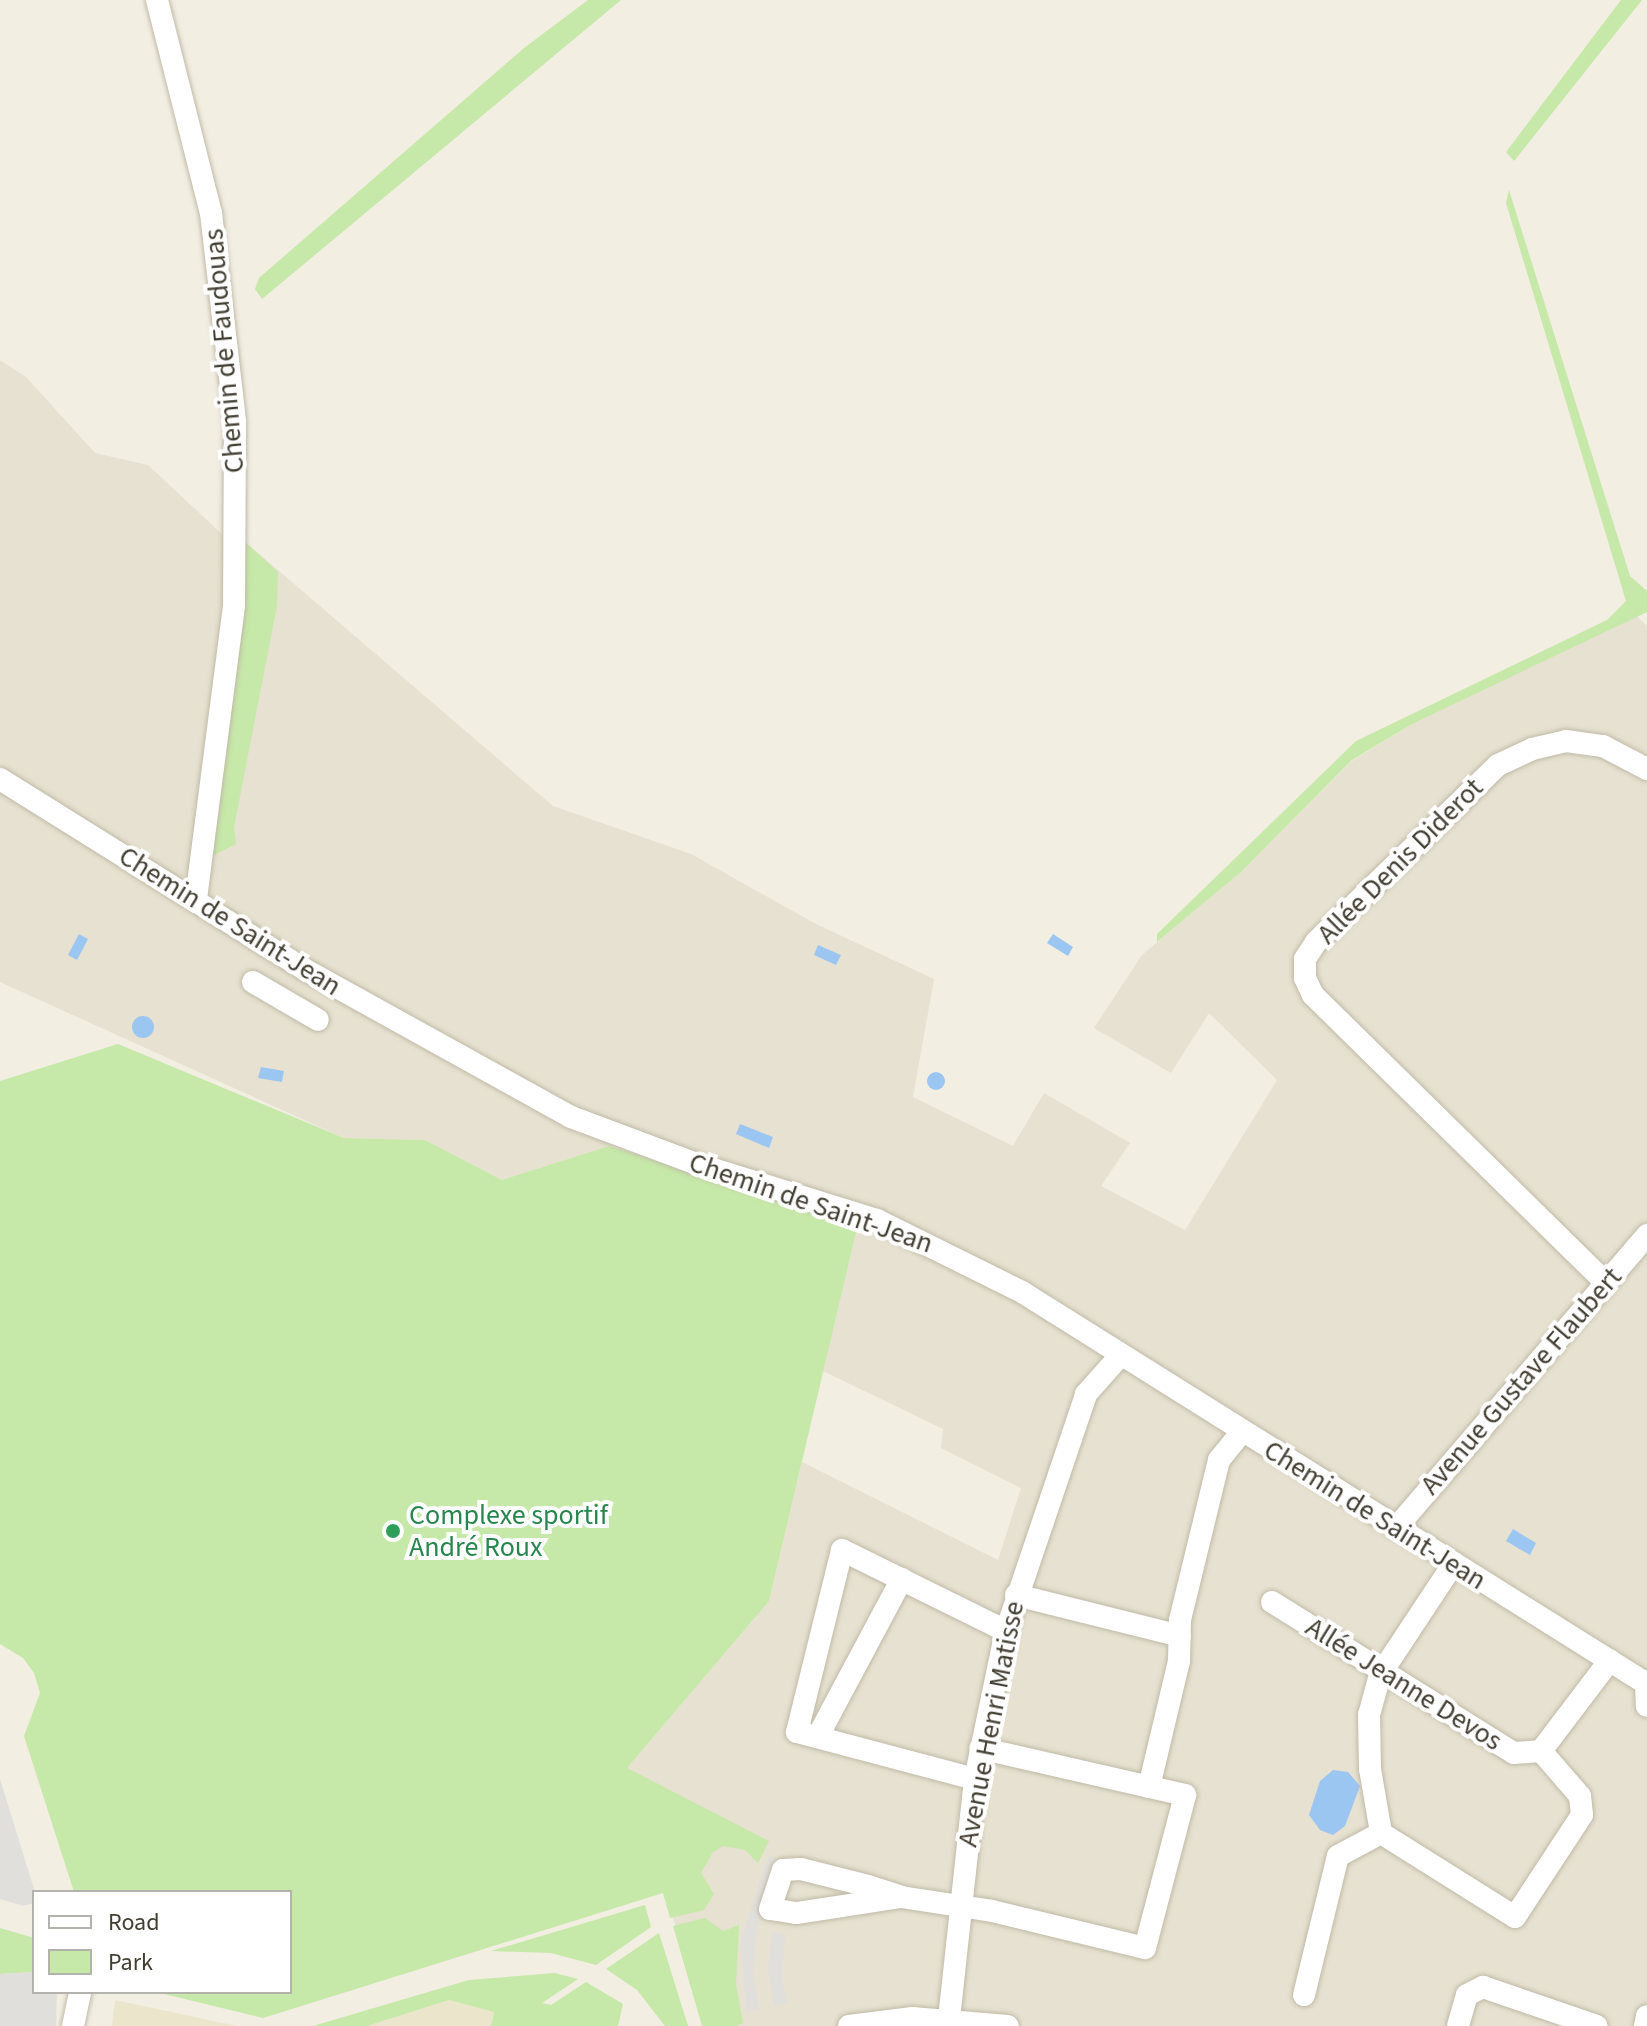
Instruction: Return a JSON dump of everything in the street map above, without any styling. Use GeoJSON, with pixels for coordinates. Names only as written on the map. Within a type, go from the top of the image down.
{"type":"FeatureCollection","features":[{"type":"Feature","properties":{"kind":"street","name":"Chemin de Faudouas"},"geometry":{"type":"LineString","coordinates":[[157,0],[211,213],[235,422],[234,606],[196,899]]}},
{"type":"Feature","properties":{"kind":"street","name":"Allée Denis Diderot"},"geometry":{"type":"LineString","coordinates":[[1606,1283],[1313,995],[1305,978],[1305,959],[1316,942],[1498,765],[1532,749],[1566,741],[1603,746],[1647,769]]}},
{"type":"Feature","properties":{"kind":"street","name":"Chemin de Saint-Jean"},"geometry":{"type":"LineString","coordinates":[[0,779],[304,969],[571,1117],[697,1164],[877,1220],[941,1248],[1022,1292],[1119,1357],[1646,1683],[1647,1706]]}},
{"type":"Feature","properties":{"kind":"street"},"geometry":{"type":"LineString","coordinates":[[286,1001],[304,969]]}},
{"type":"Feature","properties":{"kind":"street"},"geometry":{"type":"LineString","coordinates":[[253,982],[318,1020]]}},
{"type":"Feature","properties":{"kind":"street","name":"Avenue Gustave Flaubert"},"geometry":{"type":"LineString","coordinates":[[1396,1528],[1647,1235]]}},
{"type":"Feature","properties":{"kind":"street","name":"Avenue Henri Matisse"},"geometry":{"type":"LineString","coordinates":[[949,2019],[957,1908],[975,1779],[1006,1631],[1086,1394],[1119,1357]]}},
{"type":"Feature","properties":{"kind":"street"},"geometry":{"type":"LineString","coordinates":[[1149,1787],[1219,1460],[1241,1433]]}},
{"type":"Feature","properties":{"kind":"street"},"geometry":{"type":"LineString","coordinates":[[975,1779],[797,1732],[842,1550],[1006,1631]]}},
{"type":"Feature","properties":{"kind":"street"},"geometry":{"type":"LineString","coordinates":[[1454,1563],[1383,1671],[1369,1715],[1370,1769],[1381,1833],[1515,1917],[1582,1815],[1580,1796],[1541,1751],[1610,1660]]}},
{"type":"Feature","properties":{"kind":"street"},"geometry":{"type":"LineString","coordinates":[[818,1736],[902,1579]]}},
{"type":"Feature","properties":{"kind":"street"},"geometry":{"type":"LineString","coordinates":[[1016,1595],[1180,1636]]}},
{"type":"Feature","properties":{"kind":"street","name":"Allée Jeanne Devos"},"geometry":{"type":"LineString","coordinates":[[1272,1602],[1514,1753],[1541,1751]]}},
{"type":"Feature","properties":{"kind":"street"},"geometry":{"type":"LineString","coordinates":[[901,1897],[796,1913],[770,1909],[783,1870],[801,1869],[901,1897],[992,1911],[1145,1948],[1185,1795],[980,1748]]}},
{"type":"Feature","properties":{"kind":"street"},"geometry":{"type":"LineString","coordinates":[[1304,1995],[1338,1856],[1381,1833]]}},
{"type":"Feature","properties":{"kind":"street"},"geometry":{"type":"LineString","coordinates":[[1458,2026],[1467,1995],[1483,1987],[1597,2026]]}},
{"type":"Feature","properties":{"kind":"street"},"geometry":{"type":"LineString","coordinates":[[73,2026],[80,1994]]}},
{"type":"Feature","properties":{"kind":"street"},"geometry":{"type":"LineString","coordinates":[[1645,2026],[1647,2016]]}},
{"type":"Feature","properties":{"kind":"street"},"geometry":{"type":"LineString","coordinates":[[849,2026],[949,2019],[1008,2026]]}},
{"type":"Feature","properties":{"kind":"shaded area"},"geometry":{"type":"Polygon","coordinates":[[[0,360],[26,377],[95,453],[148,465],[225,537],[243,540],[553,806],[691,854],[816,924],[934,979],[913,1097],[1013,1146],[1044,1093],[1130,1143],[1101,1186],[1185,1230],[1277,1080],[1209,1013],[1171,1073],[1094,1028],[1142,955],[1241,872],[1352,761],[1412,724],[1636,615],[1647,626],[1647,2026],[714,2026],[663,1893],[627,1768],[769,1601],[802,1462],[998,1560],[1021,1488],[941,1448],[943,1429],[823,1371],[858,1224],[609,1146],[502,1180],[425,1140],[344,1138],[0,982],[0,360]]]}},
{"type":"Feature","properties":{"kind":"shaded area"},"geometry":{"type":"Polygon","coordinates":[[[0,1779],[34,1890],[32,1904],[23,1906],[0,1899],[0,1779]]]}},
{"type":"Feature","properties":{"kind":"shaded area"},"geometry":{"type":"Polygon","coordinates":[[[768,1856],[779,1860],[756,1932],[753,1975],[760,2009],[746,2012],[741,1941],[768,1856]]]}},
{"type":"Feature","properties":{"kind":"shaded area"},"geometry":{"type":"Polygon","coordinates":[[[772,1931],[785,1935],[782,1974],[787,2003],[774,2006],[768,1969],[772,1931]]]}},
{"type":"Feature","properties":{"kind":"shaded area"},"geometry":{"type":"Polygon","coordinates":[[[32,1972],[32,1994],[57,1994],[56,2026],[0,2026],[0,1974],[32,1972]]]}},
{"type":"Feature","properties":{"kind":"shaded area"},"geometry":{"type":"Polygon","coordinates":[[[115,2000],[237,2026],[112,2026],[115,2000]]]}},
{"type":"Feature","properties":{"kind":"shaded area"},"geometry":{"type":"Polygon","coordinates":[[[449,2000],[494,2012],[491,2026],[367,2026],[449,2000]]]}},
{"type":"Feature","properties":{"kind":"green space"},"geometry":{"type":"Polygon","coordinates":[[[588,0],[621,0],[262,299],[255,289],[259,278],[524,48],[588,0]]]}},
{"type":"Feature","properties":{"kind":"green space"},"geometry":{"type":"Polygon","coordinates":[[[1621,0],[1642,0],[1514,161],[1506,152],[1621,0]]]}},
{"type":"Feature","properties":{"kind":"green space"},"geometry":{"type":"Polygon","coordinates":[[[1509,190],[1630,576],[1647,591],[1647,612],[1412,724],[1352,760],[1241,872],[1157,942],[1157,934],[1356,741],[1607,620],[1626,601],[1506,203],[1509,190]]]}},
{"type":"Feature","properties":{"kind":"green space"},"geometry":{"type":"Polygon","coordinates":[[[243,540],[278,572],[277,606],[234,827],[236,844],[212,856],[243,540]]]}},
{"type":"Feature","properties":{"kind":"green space","name":"Complexe sportif André Roux"},"geometry":{"type":"Polygon","coordinates":[[[118,1044],[344,1138],[425,1140],[502,1180],[609,1146],[858,1224],[769,1601],[627,1768],[769,1841],[758,1863],[745,1850],[723,1846],[713,1852],[701,1873],[714,1894],[704,1910],[670,1918],[663,1893],[263,2018],[164,1994],[292,1994],[292,1890],[73,1890],[24,1736],[40,1693],[34,1673],[23,1658],[0,1644],[0,1081],[118,1044]]]}},
{"type":"Feature","properties":{"kind":"green space"},"geometry":{"type":"Polygon","coordinates":[[[645,1905],[651,1927],[596,1965],[551,1953],[491,1951],[645,1905]]]}},
{"type":"Feature","properties":{"kind":"green space"},"geometry":{"type":"Polygon","coordinates":[[[705,1918],[723,1931],[739,1925],[736,1984],[743,2023],[736,2026],[702,2026],[673,1926],[705,1918]]]}},
{"type":"Feature","properties":{"kind":"green space"},"geometry":{"type":"Polygon","coordinates":[[[0,1928],[32,1937],[32,1972],[0,1974],[0,1928]]]}},
{"type":"Feature","properties":{"kind":"green space"},"geometry":{"type":"Polygon","coordinates":[[[659,1933],[688,2026],[665,2026],[637,1990],[606,1969],[659,1933]]]}},
{"type":"Feature","properties":{"kind":"green space"},"geometry":{"type":"Polygon","coordinates":[[[555,1973],[578,1979],[542,2003],[551,2005],[586,1982],[623,2004],[618,2026],[491,2026],[494,2012],[449,2000],[367,2026],[313,2026],[469,1980],[555,1973]]]}},
{"type":"Feature","properties":{"kind":"water"},"geometry":{"type":"Polygon","coordinates":[[[79,934],[88,939],[77,960],[68,955],[79,934]]]}},
{"type":"Feature","properties":{"kind":"water"},"geometry":{"type":"Polygon","coordinates":[[[1053,934],[1073,947],[1068,956],[1047,943],[1053,934]]]}},
{"type":"Feature","properties":{"kind":"water"},"geometry":{"type":"Polygon","coordinates":[[[818,945],[841,955],[836,965],[814,955],[818,945]]]}},
{"type":"Feature","properties":{"kind":"water"},"geometry":{"type":"Polygon","coordinates":[[[143,1016],[151,1019],[154,1027],[151,1035],[143,1038],[135,1035],[132,1027],[135,1019],[143,1016]]]}},
{"type":"Feature","properties":{"kind":"water"},"geometry":{"type":"Polygon","coordinates":[[[261,1067],[284,1071],[282,1082],[258,1078],[261,1067]]]}},
{"type":"Feature","properties":{"kind":"water"},"geometry":{"type":"Polygon","coordinates":[[[936,1072],[945,1081],[936,1090],[927,1081],[936,1072]]]}},
{"type":"Feature","properties":{"kind":"water"},"geometry":{"type":"Polygon","coordinates":[[[740,1124],[773,1137],[769,1148],[736,1134],[740,1124]]]}},
{"type":"Feature","properties":{"kind":"water"},"geometry":{"type":"Polygon","coordinates":[[[1513,1529],[1536,1543],[1530,1555],[1506,1541],[1513,1529]]]}},
{"type":"Feature","properties":{"kind":"water"},"geometry":{"type":"Polygon","coordinates":[[[1333,1770],[1348,1772],[1360,1786],[1345,1826],[1333,1835],[1320,1830],[1309,1815],[1320,1781],[1333,1770]]]}},
{"type":"Feature","properties":{"kind":"place","name":"Complexe sportif André Roux"},"geometry":{"type":"Point","coordinates":[393,1531]}}]}
